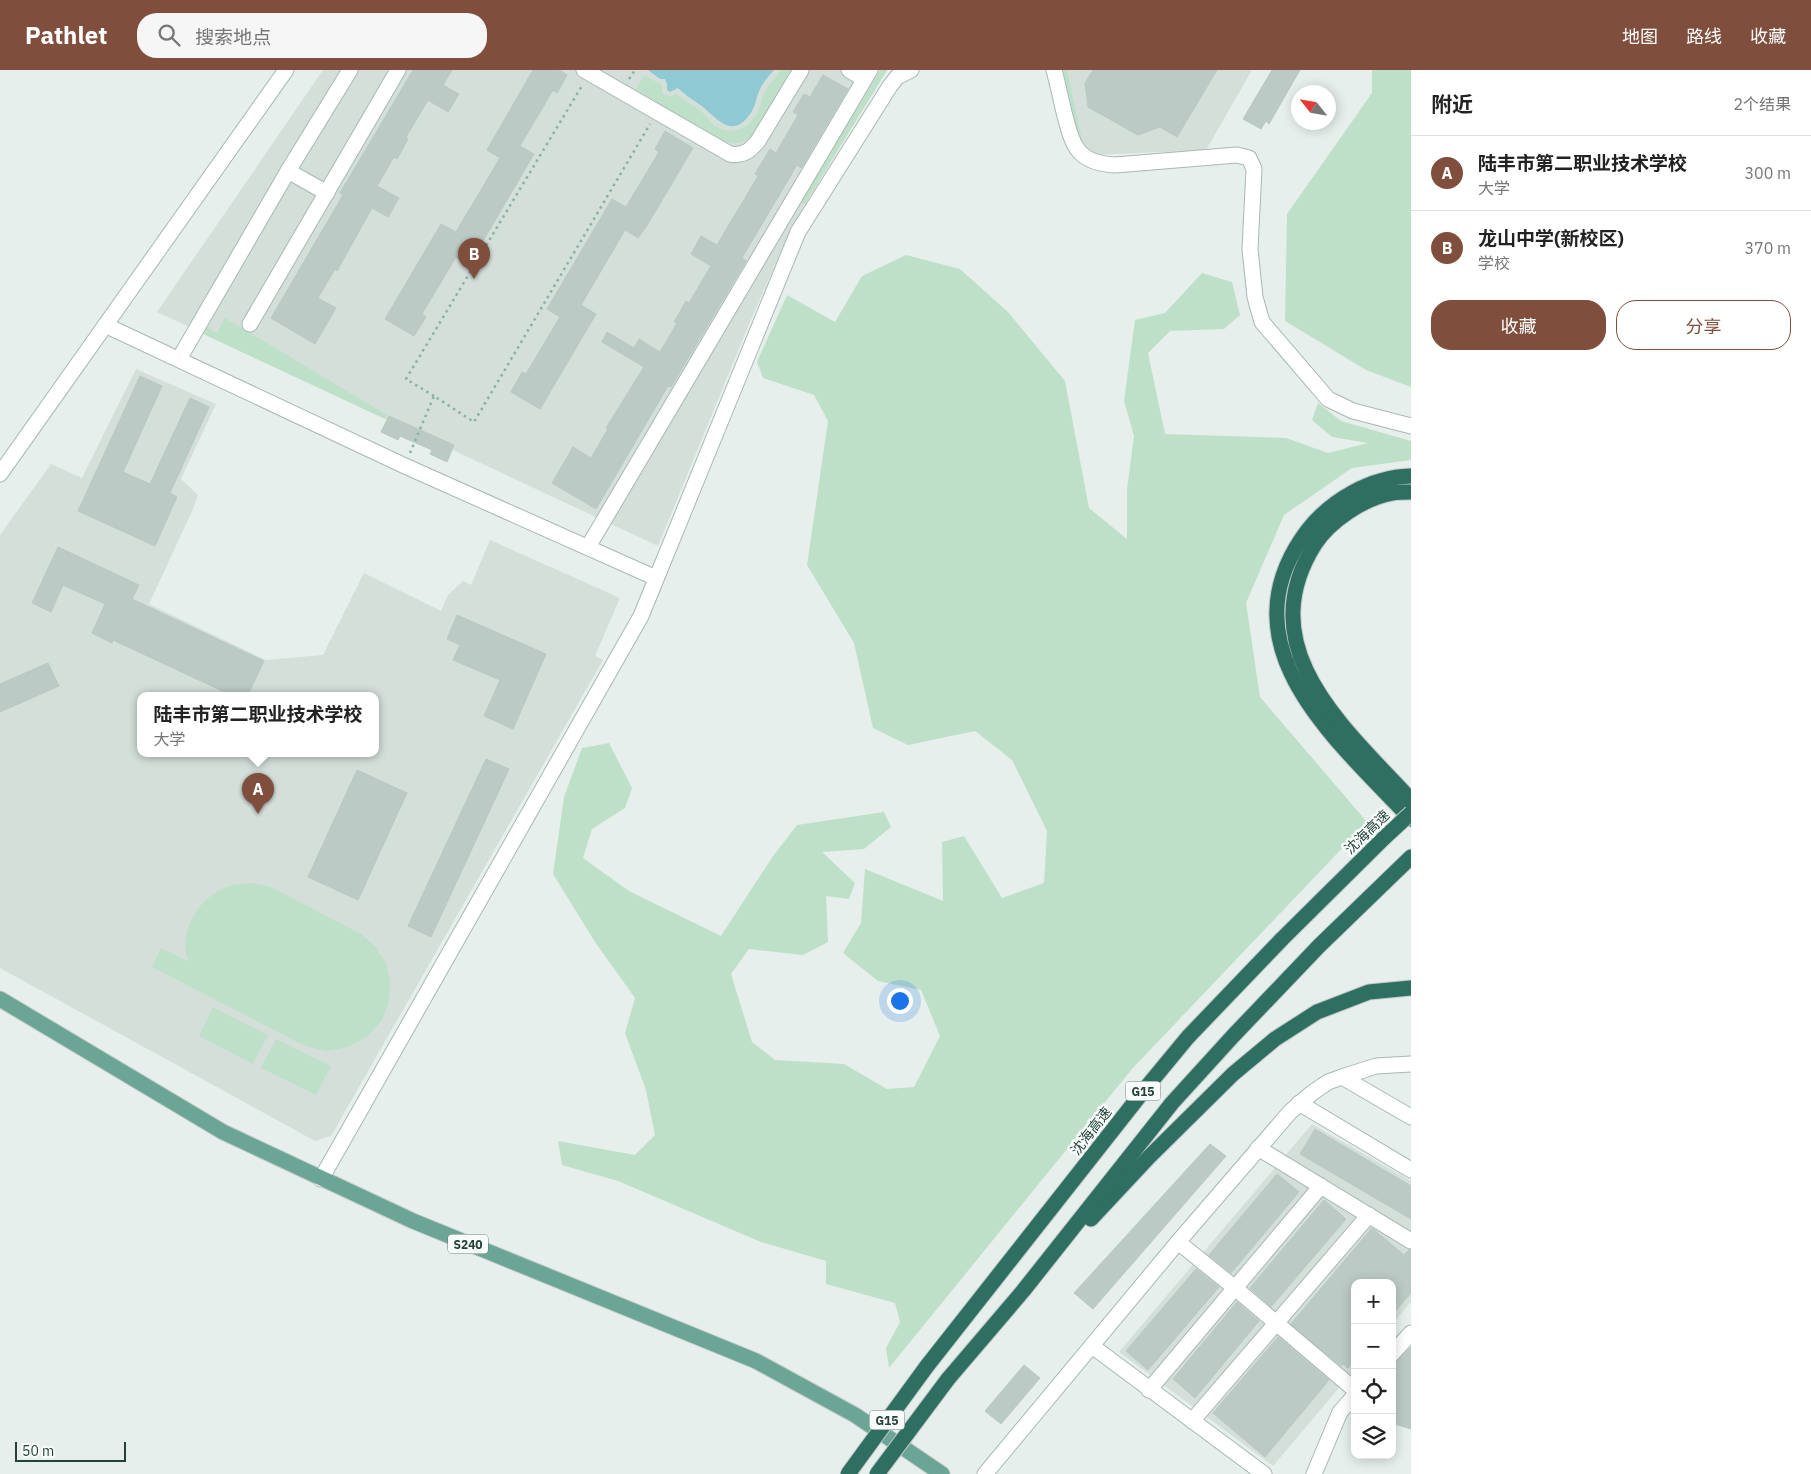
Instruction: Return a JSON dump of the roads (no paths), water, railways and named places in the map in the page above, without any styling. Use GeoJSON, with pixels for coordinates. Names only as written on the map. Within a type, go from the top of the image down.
{"type":"FeatureCollection","features":[{"type":"Feature","properties":{"kind":"highway"},"geometry":{"type":"LineString","coordinates":[[1411,476],[1378,483],[1355,491],[1334,504],[1316,520],[1300,542],[1285,570],[1278,599],[1277,621],[1280,646],[1286,664],[1306,702],[1337,742],[1411,819]]}},
{"type":"Feature","properties":{"kind":"highway"},"geometry":{"type":"LineString","coordinates":[[1411,492],[1392,493],[1353,508],[1319,538],[1299,574],[1294,595],[1292,619],[1297,649],[1307,674],[1320,697],[1337,719],[1411,800]]}},
{"type":"Feature","properties":{"kind":"highway","name":"沈海高速"},"geometry":{"type":"LineString","coordinates":[[848,1474],[927,1366],[1145,1088],[1188,1038],[1282,938],[1411,813]]}},
{"type":"Feature","properties":{"kind":"highway","name":"G15"},"geometry":{"type":"LineString","coordinates":[[877,1474],[948,1379],[1024,1291],[1172,1103],[1319,946],[1409,859]]}},
{"type":"Feature","properties":{"kind":"highway"},"geometry":{"type":"LineString","coordinates":[[1024,1291],[1149,1157],[1233,1074],[1275,1040],[1317,1012],[1369,992],[1411,988]]}},
{"type":"Feature","properties":{"kind":"main road","name":"S240"},"geometry":{"type":"LineString","coordinates":[[0,999],[223,1132],[421,1224],[756,1361],[854,1414],[942,1474]]}},
{"type":"Feature","properties":{"kind":"street"},"geometry":{"type":"LineString","coordinates":[[0,474],[286,70]]}},
{"type":"Feature","properties":{"kind":"street"},"geometry":{"type":"LineString","coordinates":[[179,359],[288,171],[350,70]]}},
{"type":"Feature","properties":{"kind":"street"},"geometry":{"type":"LineString","coordinates":[[250,324],[398,70]]}},
{"type":"Feature","properties":{"kind":"street"},"geometry":{"type":"LineString","coordinates":[[584,76],[622,91],[730,154],[738,155],[752,149],[758,141],[801,70]]}},
{"type":"Feature","properties":{"kind":"street"},"geometry":{"type":"LineString","coordinates":[[588,547],[867,74],[849,70]]}},
{"type":"Feature","properties":{"kind":"street"},"geometry":{"type":"LineString","coordinates":[[1054,70],[1072,141],[1082,155],[1095,162],[1115,165],[1237,155],[1249,158],[1254,169],[1250,250],[1255,298],[1262,322],[1328,399],[1353,411],[1411,426]]}},
{"type":"Feature","properties":{"kind":"street"},"geometry":{"type":"LineString","coordinates":[[321,1179],[641,616],[798,232],[890,86],[897,78],[909,71]]}},
{"type":"Feature","properties":{"kind":"street"},"geometry":{"type":"LineString","coordinates":[[288,171],[327,193]]}},
{"type":"Feature","properties":{"kind":"street"},"geometry":{"type":"LineString","coordinates":[[106,325],[405,466],[656,578]]}},
{"type":"Feature","properties":{"kind":"street"},"geometry":{"type":"LineString","coordinates":[[984,1474],[1258,1148],[1299,1104],[1312,1092],[1328,1082],[1342,1077],[1376,1066],[1411,1064]]}},
{"type":"Feature","properties":{"kind":"street"},"geometry":{"type":"LineString","coordinates":[[1342,1077],[1411,1117]]}},
{"type":"Feature","properties":{"kind":"street"},"geometry":{"type":"LineString","coordinates":[[1299,1104],[1411,1170]]}},
{"type":"Feature","properties":{"kind":"street"},"geometry":{"type":"LineString","coordinates":[[1258,1148],[1411,1241]]}},
{"type":"Feature","properties":{"kind":"street"},"geometry":{"type":"LineString","coordinates":[[1149,1390],[1321,1186]]}},
{"type":"Feature","properties":{"kind":"street"},"geometry":{"type":"LineString","coordinates":[[1192,1421],[1369,1215]]}},
{"type":"Feature","properties":{"kind":"street"},"geometry":{"type":"LineString","coordinates":[[1178,1242],[1351,1387]]}},
{"type":"Feature","properties":{"kind":"street"},"geometry":{"type":"LineString","coordinates":[[1396,1350],[1411,1333]]}},
{"type":"Feature","properties":{"kind":"street"},"geometry":{"type":"LineString","coordinates":[[1092,1346],[1264,1474]]}},
{"type":"Feature","properties":{"kind":"street"},"geometry":{"type":"LineString","coordinates":[[1314,1474],[1340,1412],[1351,1400]]}},
{"type":"Feature","properties":{"kind":"water"},"geometry":{"type":"Polygon","coordinates":[[[648,70],[774,70],[762,86],[750,114],[738,125],[732,126],[720,122],[678,88],[670,92],[667,90],[665,79],[660,79],[648,70]]]}},
{"type":"Feature","properties":{"kind":"place","name":"龙山中学(新校区)"},"geometry":{"type":"Point","coordinates":[474,279]}},
{"type":"Feature","properties":{"kind":"place","name":"陆丰市第二职业技术学校"},"geometry":{"type":"Point","coordinates":[258,814]}}]}
